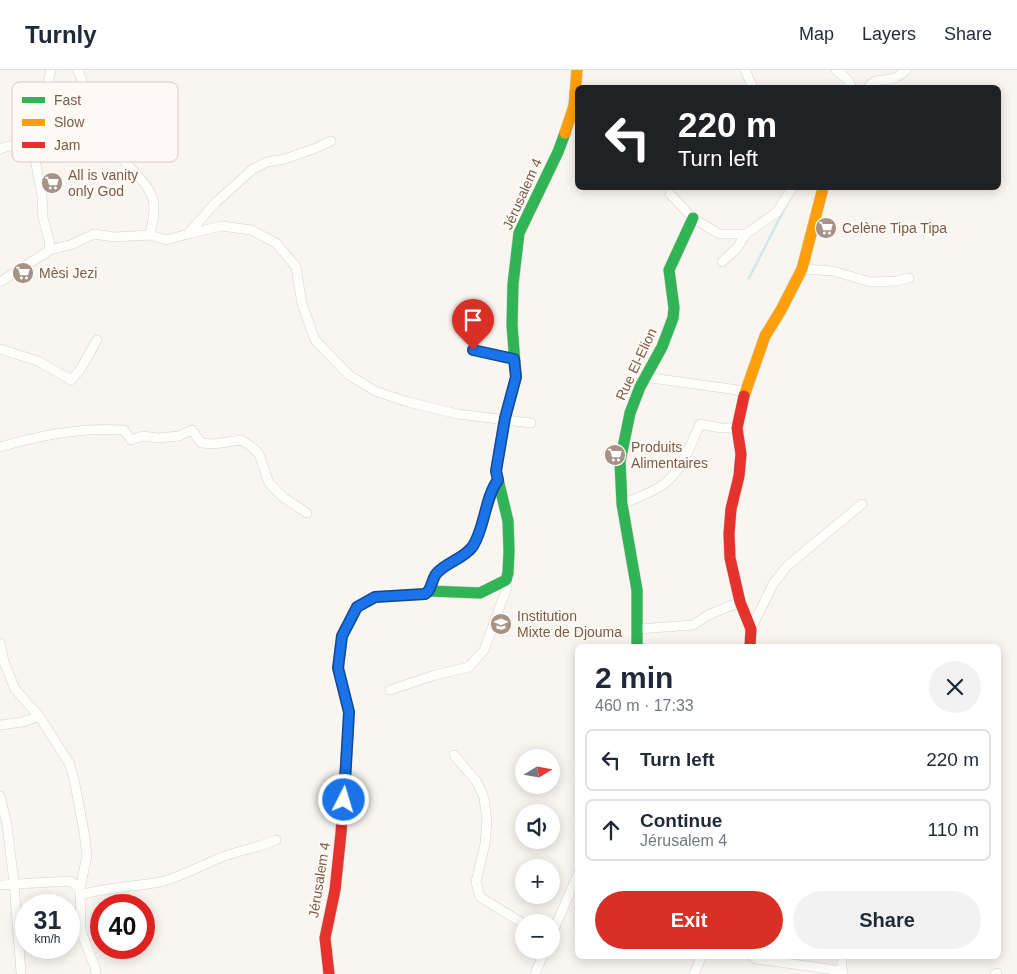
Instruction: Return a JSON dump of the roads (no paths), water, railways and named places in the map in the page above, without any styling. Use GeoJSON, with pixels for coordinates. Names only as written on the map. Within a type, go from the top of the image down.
{"type":"FeatureCollection","features":[{"type":"Feature","properties":{"kind":"street"},"geometry":{"type":"LineString","coordinates":[[78,70],[83,82]]}},
{"type":"Feature","properties":{"kind":"street","name":"Jérusalem 4"},"geometry":{"type":"LineString","coordinates":[[576,85],[577,70]]}},
{"type":"Feature","properties":{"kind":"street"},"geometry":{"type":"LineString","coordinates":[[745,70],[752,85]]}},
{"type":"Feature","properties":{"kind":"street"},"geometry":{"type":"LineString","coordinates":[[836,70],[848,80],[850,85]]}},
{"type":"Feature","properties":{"kind":"street"},"geometry":{"type":"LineString","coordinates":[[871,85],[874,81],[898,77],[906,70]]}},
{"type":"Feature","properties":{"kind":"street","name":"Jérusalem 4"},"geometry":{"type":"LineString","coordinates":[[329,974],[324,938],[335,890],[347,768],[349,712],[338,668],[342,636],[357,607],[375,597],[425,594],[429,591],[480,593],[506,580],[510,551],[508,521],[496,471],[505,418],[516,377],[512,325],[513,284],[519,233],[558,152],[574,106],[575,94]]}},
{"type":"Feature","properties":{"kind":"street"},"geometry":{"type":"LineString","coordinates":[[188,234],[222,197],[265,160],[308,151],[331,141]]}},
{"type":"Feature","properties":{"kind":"street"},"geometry":{"type":"LineString","coordinates":[[0,149],[12,145]]}},
{"type":"Feature","properties":{"kind":"street"},"geometry":{"type":"LineString","coordinates":[[36,162],[42,195],[43,218],[50,250]]}},
{"type":"Feature","properties":{"kind":"street"},"geometry":{"type":"LineString","coordinates":[[126,162],[138,175],[153,199],[154,213],[150,235]]}},
{"type":"Feature","properties":{"kind":"street"},"geometry":{"type":"LineString","coordinates":[[722,262],[737,248],[746,234],[777,212],[791,190]]}},
{"type":"Feature","properties":{"kind":"street"},"geometry":{"type":"LineString","coordinates":[[751,629],[740,602],[730,558],[731,509],[739,476],[741,454],[737,428],[745,391],[765,336],[802,269],[822,190]]}},
{"type":"Feature","properties":{"kind":"street"},"geometry":{"type":"LineString","coordinates":[[670,194],[693,218],[718,234],[746,234]]}},
{"type":"Feature","properties":{"kind":"street","name":"Rue El-Elion"},"geometry":{"type":"LineString","coordinates":[[637,644],[636,590],[622,504],[620,462],[630,414],[644,377],[662,347],[673,318],[674,308],[669,270],[693,218]]}},
{"type":"Feature","properties":{"kind":"street"},"geometry":{"type":"LineString","coordinates":[[0,282],[50,250],[73,244],[94,234],[114,237],[150,235],[166,240],[222,226],[251,230],[276,243],[296,267],[302,304],[315,340],[349,376],[375,391],[408,402],[458,414],[505,418],[531,423]]}},
{"type":"Feature","properties":{"kind":"street"},"geometry":{"type":"LineString","coordinates":[[802,269],[833,271],[870,282],[896,281],[909,278]]}},
{"type":"Feature","properties":{"kind":"street"},"geometry":{"type":"LineString","coordinates":[[0,349],[38,361],[71,380],[80,370],[97,340]]}},
{"type":"Feature","properties":{"kind":"street"},"geometry":{"type":"LineString","coordinates":[[473,350],[514,359]]}},
{"type":"Feature","properties":{"kind":"street"},"geometry":{"type":"LineString","coordinates":[[644,377],[745,391]]}},
{"type":"Feature","properties":{"kind":"street"},"geometry":{"type":"LineString","coordinates":[[622,504],[663,485],[673,476],[689,449],[700,424],[721,428],[737,428]]}},
{"type":"Feature","properties":{"kind":"street"},"geometry":{"type":"LineString","coordinates":[[0,447],[66,432],[106,428],[124,430],[131,440],[143,436],[158,438],[179,436],[192,430],[200,443],[214,444],[241,440],[259,454],[269,483],[284,498],[307,513]]}},
{"type":"Feature","properties":{"kind":"street"},"geometry":{"type":"LineString","coordinates":[[429,591],[435,576],[441,569],[468,552],[473,546],[486,512],[493,486],[498,480]]}},
{"type":"Feature","properties":{"kind":"street"},"geometry":{"type":"LineString","coordinates":[[750,644],[751,629],[774,584],[787,566],[862,504]]}},
{"type":"Feature","properties":{"kind":"street"},"geometry":{"type":"LineString","coordinates":[[390,690],[435,675],[469,668],[484,650],[492,632],[506,590],[506,580]]}},
{"type":"Feature","properties":{"kind":"street"},"geometry":{"type":"LineString","coordinates":[[638,629],[693,625],[708,615],[740,602]]}},
{"type":"Feature","properties":{"kind":"street"},"geometry":{"type":"LineString","coordinates":[[0,643],[4,662],[15,689],[39,716],[69,763],[74,779],[87,856],[80,891],[80,931],[95,967],[96,974]]}},
{"type":"Feature","properties":{"kind":"street"},"geometry":{"type":"LineString","coordinates":[[0,725],[23,722],[39,716]]}},
{"type":"Feature","properties":{"kind":"street"},"geometry":{"type":"LineString","coordinates":[[454,755],[478,782],[484,798],[487,822],[485,844],[476,882],[480,897],[515,918]]}},
{"type":"Feature","properties":{"kind":"street"},"geometry":{"type":"LineString","coordinates":[[0,797],[7,825],[14,883],[21,972]]}},
{"type":"Feature","properties":{"kind":"street"},"geometry":{"type":"LineString","coordinates":[[0,885],[70,881],[80,891],[161,882],[219,859],[276,840]]}},
{"type":"Feature","properties":{"kind":"street"},"geometry":{"type":"LineString","coordinates":[[560,915],[575,881]]}},
{"type":"Feature","properties":{"kind":"street"},"geometry":{"type":"LineString","coordinates":[[535,974],[541,959]]}},
{"type":"Feature","properties":{"kind":"street"},"geometry":{"type":"LineString","coordinates":[[694,974],[701,959]]}},
{"type":"Feature","properties":{"kind":"street"},"geometry":{"type":"LineString","coordinates":[[756,959],[843,973],[842,959]]}},
{"type":"Feature","properties":{"kind":"waterway"},"geometry":{"type":"LineString","coordinates":[[749,278],[789,200]]}},
{"type":"Feature","properties":{"kind":"place","name":"All is vanity only God"},"geometry":{"type":"Point","coordinates":[52,183]}},
{"type":"Feature","properties":{"kind":"place","name":"Celène Tipa Tipa"},"geometry":{"type":"Point","coordinates":[826,228]}},
{"type":"Feature","properties":{"kind":"place","name":"Mèsi Jezi"},"geometry":{"type":"Point","coordinates":[23,273]}},
{"type":"Feature","properties":{"kind":"place","name":"Produits Alimentaires"},"geometry":{"type":"Point","coordinates":[615,455]}},
{"type":"Feature","properties":{"kind":"place","name":"Institution Mixte de Djouma"},"geometry":{"type":"Point","coordinates":[501,624]}}]}
